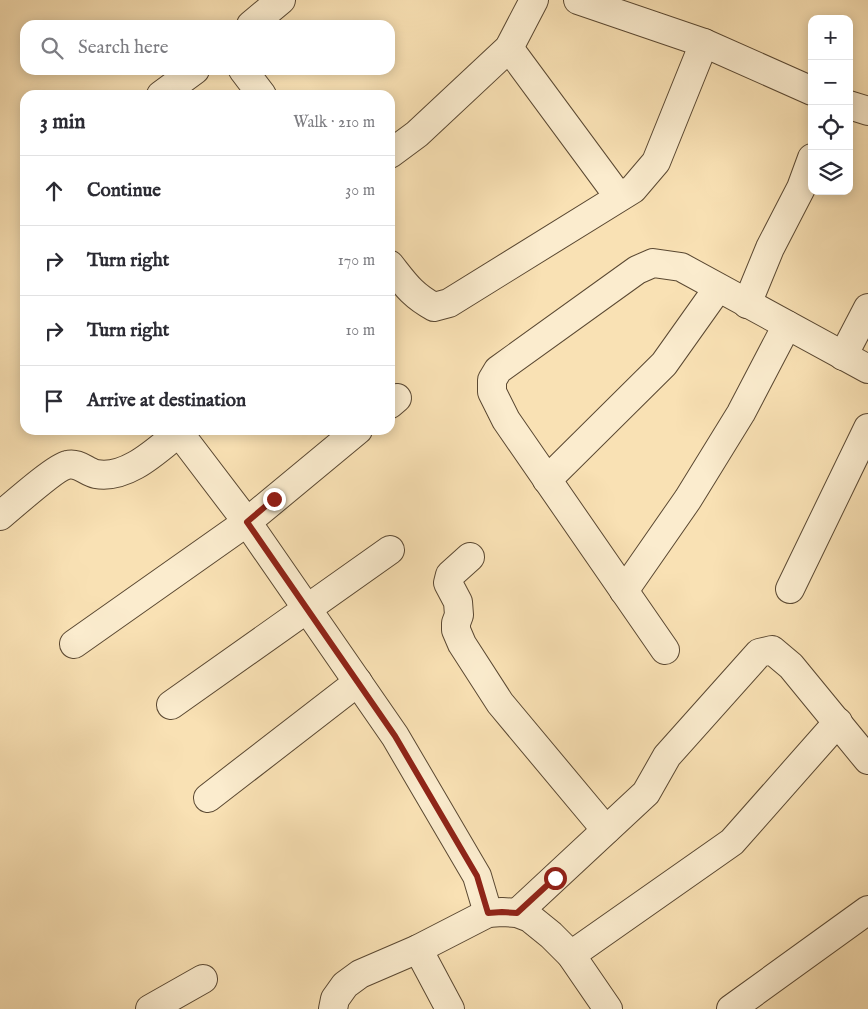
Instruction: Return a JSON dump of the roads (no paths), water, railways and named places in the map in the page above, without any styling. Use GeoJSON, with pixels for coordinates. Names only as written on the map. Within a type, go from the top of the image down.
{"type":"FeatureCollection","features":[{"type":"Feature","properties":{"kind":"street"},"geometry":{"type":"LineString","coordinates":[[257,20],[281,0]]}},
{"type":"Feature","properties":{"kind":"street"},"geometry":{"type":"LineString","coordinates":[[395,150],[417,134],[509,48],[534,0]]}},
{"type":"Feature","properties":{"kind":"street"},"geometry":{"type":"LineString","coordinates":[[578,0],[704,43],[808,88]]}},
{"type":"Feature","properties":{"kind":"street"},"geometry":{"type":"LineString","coordinates":[[395,272],[408,289],[419,299],[434,306],[449,303],[633,189],[656,162],[704,43]]}},
{"type":"Feature","properties":{"kind":"street"},"geometry":{"type":"LineString","coordinates":[[509,48],[619,197]]}},
{"type":"Feature","properties":{"kind":"street"},"geometry":{"type":"LineString","coordinates":[[168,90],[188,75]]}},
{"type":"Feature","properties":{"kind":"street"},"geometry":{"type":"LineString","coordinates":[[247,75],[258,90]]}},
{"type":"Feature","properties":{"kind":"street"},"geometry":{"type":"LineString","coordinates":[[853,106],[868,111]]}},
{"type":"Feature","properties":{"kind":"street"},"geometry":{"type":"LineString","coordinates":[[747,304],[770,248],[802,188],[808,170]]}},
{"type":"Feature","properties":{"kind":"street"},"geometry":{"type":"LineString","coordinates":[[665,650],[506,420],[492,392],[492,380],[498,370],[637,270],[652,263],[681,268],[868,370]]}},
{"type":"Feature","properties":{"kind":"street"},"geometry":{"type":"LineString","coordinates":[[548,480],[664,364],[718,288]]}},
{"type":"Feature","properties":{"kind":"street"},"geometry":{"type":"LineString","coordinates":[[843,356],[868,308]]}},
{"type":"Feature","properties":{"kind":"street"},"geometry":{"type":"LineString","coordinates":[[624,591],[688,499],[741,413],[787,326]]}},
{"type":"Feature","properties":{"kind":"street"},"geometry":{"type":"LineString","coordinates":[[790,589],[868,428]]}},
{"type":"Feature","properties":{"kind":"street"},"geometry":{"type":"LineString","coordinates":[[0,516],[56,471],[67,465],[78,465],[96,474],[122,472],[134,467],[175,435]]}},
{"type":"Feature","properties":{"kind":"street"},"geometry":{"type":"LineString","coordinates":[[183,435],[247,522],[395,736],[477,876],[488,913]]}},
{"type":"Feature","properties":{"kind":"street"},"geometry":{"type":"LineString","coordinates":[[74,644],[247,522],[351,435]]}},
{"type":"Feature","properties":{"kind":"street"},"geometry":{"type":"LineString","coordinates":[[171,705],[390,550]]}},
{"type":"Feature","properties":{"kind":"street"},"geometry":{"type":"LineString","coordinates":[[470,557],[450,575],[448,583],[458,602],[459,615],[456,630],[462,644],[500,703],[606,830]]}},
{"type":"Feature","properties":{"kind":"street"},"geometry":{"type":"LineString","coordinates":[[517,913],[646,793],[667,756],[759,653],[772,650],[783,658],[868,760]]}},
{"type":"Feature","properties":{"kind":"street"},"geometry":{"type":"LineString","coordinates":[[208,798],[358,682]]}},
{"type":"Feature","properties":{"kind":"street"},"geometry":{"type":"LineString","coordinates":[[571,955],[732,842],[838,722]]}},
{"type":"Feature","properties":{"kind":"street"},"geometry":{"type":"LineString","coordinates":[[731,1009],[868,910]]}},
{"type":"Feature","properties":{"kind":"street"},"geometry":{"type":"LineString","coordinates":[[333,1009],[335,999],[345,985],[360,974],[418,949],[488,913],[502,912],[517,913],[530,918],[571,955],[608,1009]]}},
{"type":"Feature","properties":{"kind":"street"},"geometry":{"type":"LineString","coordinates":[[418,949],[447,1008]]}},
{"type":"Feature","properties":{"kind":"street"},"geometry":{"type":"LineString","coordinates":[[150,1009],[204,979]]}}]}
